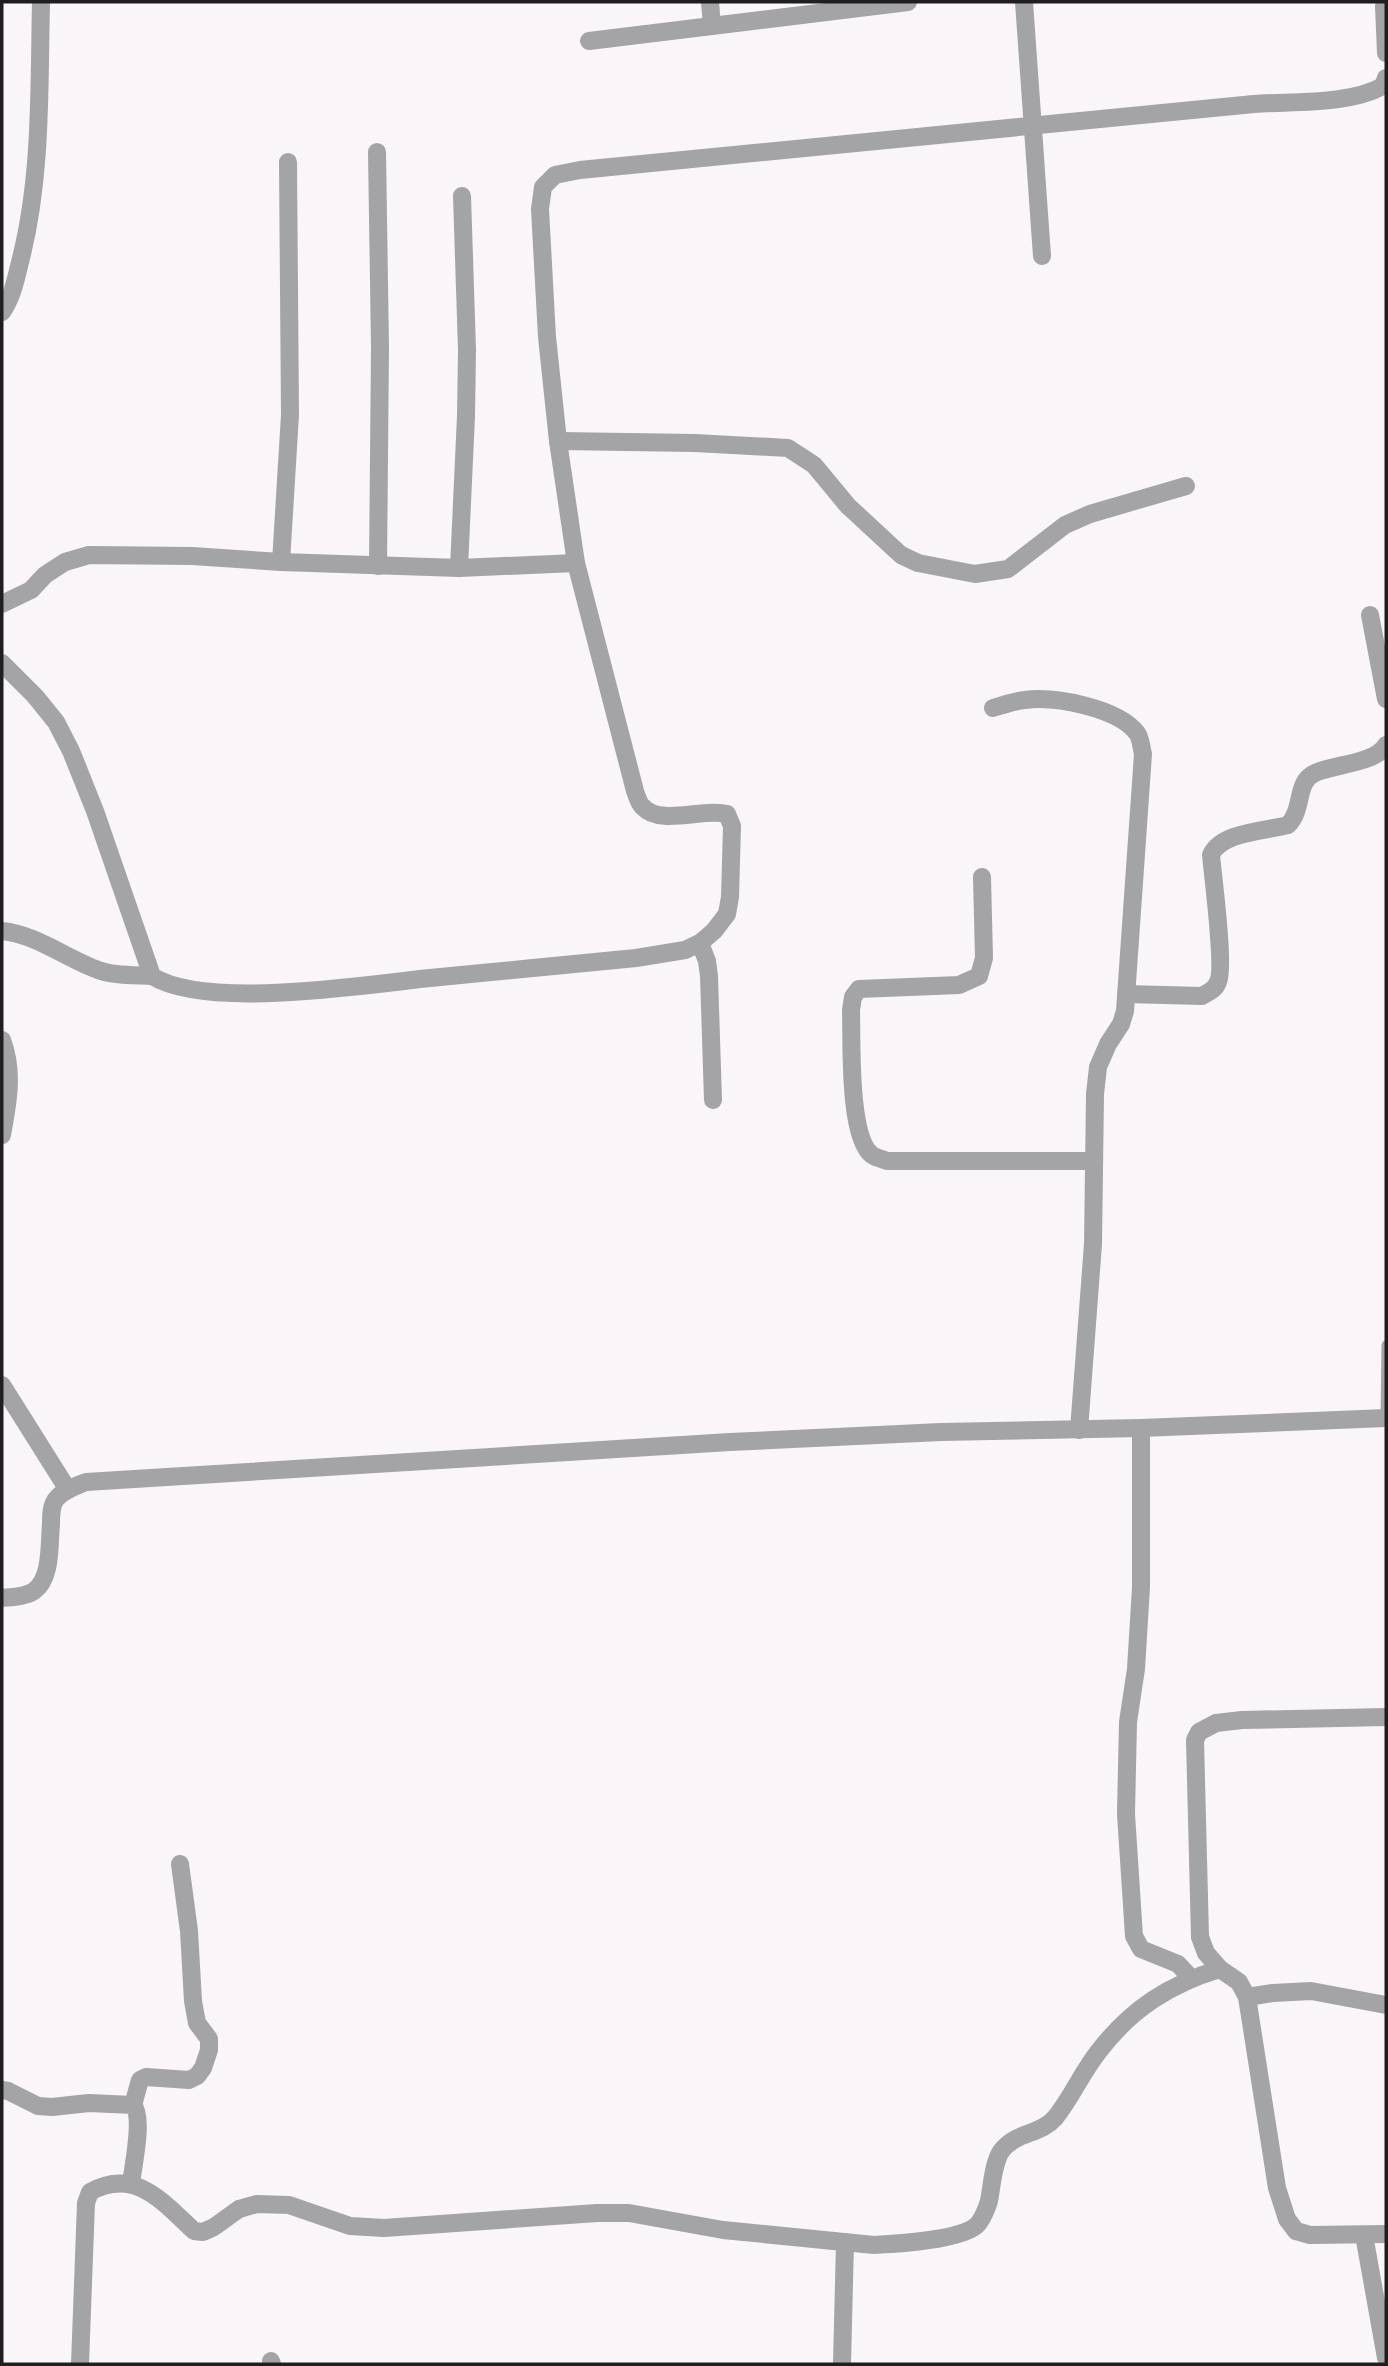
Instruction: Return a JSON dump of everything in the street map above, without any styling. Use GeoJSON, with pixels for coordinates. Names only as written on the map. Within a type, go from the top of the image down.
{"type":"FeatureCollection","features":[{"type":"Feature","properties":{"kind":"street"},"geometry":{"type":"LineString","coordinates":[[2,312],[13,289],[27,236],[38,137],[41,2]]}},
{"type":"Feature","properties":{"kind":"street"},"geometry":{"type":"LineString","coordinates":[[710,2],[712,26]]}},
{"type":"Feature","properties":{"kind":"street"},"geometry":{"type":"LineString","coordinates":[[589,41],[712,26],[809,7],[908,2]]}},
{"type":"Feature","properties":{"kind":"street"},"geometry":{"type":"LineString","coordinates":[[1024,2],[1042,256]]}},
{"type":"Feature","properties":{"kind":"street"},"geometry":{"type":"LineString","coordinates":[[1386,2],[1386,53]]}},
{"type":"Feature","properties":{"kind":"street"},"geometry":{"type":"LineString","coordinates":[[2,932],[34,941],[94,969],[117,975],[152,976],[165,984],[201,991],[289,992],[636,958],[685,950],[700,943],[727,914],[732,826],[727,814],[716,811],[674,816],[654,815],[642,807],[635,792],[576,563],[558,441],[547,337],[540,209],[543,187],[555,175],[580,170],[1254,104],[1342,98],[1370,93],[1383,86],[1386,78]]}},
{"type":"Feature","properties":{"kind":"street"},"geometry":{"type":"LineString","coordinates":[[377,152],[380,347],[378,566]]}},
{"type":"Feature","properties":{"kind":"street"},"geometry":{"type":"LineString","coordinates":[[281,562],[290,415],[288,162]]}},
{"type":"Feature","properties":{"kind":"street"},"geometry":{"type":"LineString","coordinates":[[459,568],[467,350],[462,196]]}},
{"type":"Feature","properties":{"kind":"street"},"geometry":{"type":"LineString","coordinates":[[558,441],[695,443],[788,448],[814,465],[848,506],[901,555],[918,563],[975,574],[1008,569],[1065,525],[1090,514],[1186,486]]}},
{"type":"Feature","properties":{"kind":"street"},"geometry":{"type":"LineString","coordinates":[[2,604],[31,590],[45,575],[65,562],[89,555],[192,556],[459,568],[576,563]]}},
{"type":"Feature","properties":{"kind":"street"},"geometry":{"type":"LineString","coordinates":[[1370,615],[1386,699]]}},
{"type":"Feature","properties":{"kind":"street"},"geometry":{"type":"LineString","coordinates":[[2,663],[49,713],[71,751],[95,811],[152,976]]}},
{"type":"Feature","properties":{"kind":"street"},"geometry":{"type":"LineString","coordinates":[[993,708],[1026,700],[1061,701],[1122,719],[1139,735],[1143,754],[1126,994],[1121,1024],[1098,1067],[1095,1094],[1093,1244],[1079,1430]]}},
{"type":"Feature","properties":{"kind":"street"},"geometry":{"type":"LineString","coordinates":[[1126,994],[1202,996],[1213,991],[1219,981],[1220,962],[1211,855],[1215,846],[1226,839],[1288,825],[1295,817],[1304,781],[1313,773],[1382,752],[1386,745]]}},
{"type":"Feature","properties":{"kind":"street"},"geometry":{"type":"LineString","coordinates":[[982,877],[984,958],[979,976],[959,985],[859,989],[853,997],[851,1010],[855,1114],[862,1141],[872,1155],[887,1161],[1094,1161]]}},
{"type":"Feature","properties":{"kind":"street"},"geometry":{"type":"LineString","coordinates":[[700,943],[709,976],[713,1100]]}},
{"type":"Feature","properties":{"kind":"street"},"geometry":{"type":"LineString","coordinates":[[2,1040],[9,1070],[9,1095],[2,1135]]}},
{"type":"Feature","properties":{"kind":"street"},"geometry":{"type":"LineString","coordinates":[[2,1385],[68,1490]]}},
{"type":"Feature","properties":{"kind":"street"},"geometry":{"type":"LineString","coordinates":[[2,1598],[19,1597],[34,1591],[47,1566],[52,1511],[56,1499],[86,1482],[941,1432],[1386,1419]]}},
{"type":"Feature","properties":{"kind":"street"},"geometry":{"type":"LineString","coordinates":[[1142,1428],[1140,1587],[1136,1670],[1128,1722],[1126,1801],[1134,1936],[1141,1949],[1178,1964],[1191,1978]]}},
{"type":"Feature","properties":{"kind":"street"},"geometry":{"type":"LineString","coordinates":[[1386,1717],[1216,1723],[1199,1732],[1195,1740],[1200,1937],[1206,1953],[1220,1969],[1239,1982],[1247,1997],[1277,2188],[1287,2219],[1296,2231],[1310,2235],[1386,2234]]}},
{"type":"Feature","properties":{"kind":"street"},"geometry":{"type":"LineString","coordinates":[[133,2105],[136,2086],[140,2080],[146,2077],[190,2080],[203,2068],[209,2050],[209,2039],[197,2023],[192,2001],[189,1931],[180,1864]]}},
{"type":"Feature","properties":{"kind":"street"},"geometry":{"type":"LineString","coordinates":[[80,2364],[86,2203],[90,2192],[101,2185],[131,2184],[145,2188],[194,2231],[203,2232],[239,2209],[257,2204],[289,2205],[350,2226],[384,2228],[570,2214],[629,2213],[723,2230],[845,2242],[897,2245],[957,2235],[978,2225],[988,2206],[999,2154],[1009,2143],[1025,2133],[1041,2130],[1055,2118],[1098,2052],[1119,2028],[1155,1996],[1191,1978],[1220,1969]]}},
{"type":"Feature","properties":{"kind":"street"},"geometry":{"type":"LineString","coordinates":[[1247,1997],[1311,1991],[1386,2005]]}},
{"type":"Feature","properties":{"kind":"street"},"geometry":{"type":"LineString","coordinates":[[2,2090],[38,2106],[89,2103],[133,2105],[138,2110],[138,2122],[131,2184]]}},
{"type":"Feature","properties":{"kind":"street"},"geometry":{"type":"LineString","coordinates":[[1364,2235],[1386,2358]]}},
{"type":"Feature","properties":{"kind":"street"},"geometry":{"type":"LineString","coordinates":[[842,2364],[845,2242]]}},
{"type":"Feature","properties":{"kind":"lane"},"geometry":{"type":"LineString","coordinates":[[1386,1345],[1386,1419]]}}]}
